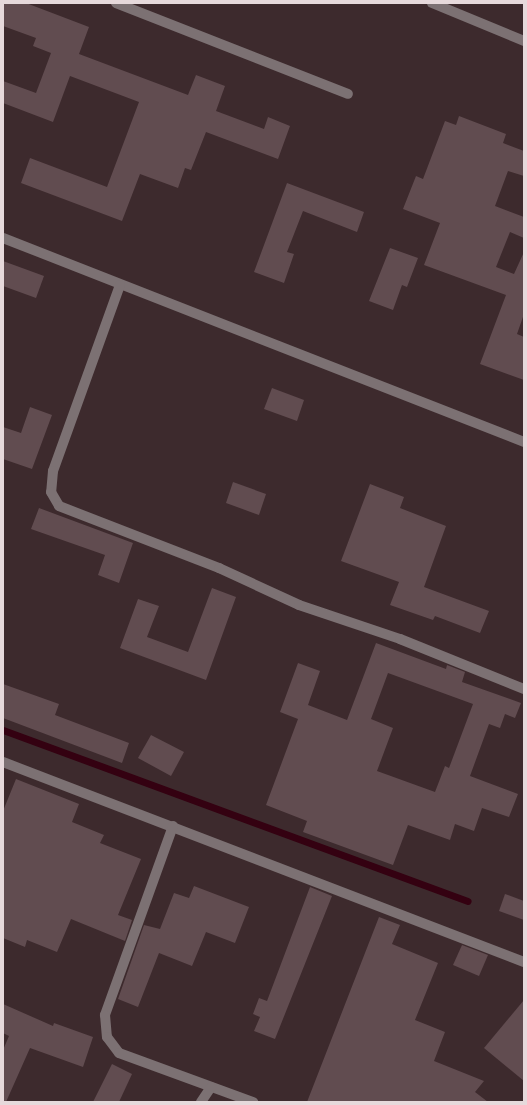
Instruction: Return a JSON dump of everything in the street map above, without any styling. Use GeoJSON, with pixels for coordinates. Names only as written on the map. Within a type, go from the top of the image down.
{"type":"FeatureCollection","features":[{"type":"Feature","properties":{"kind":"street"},"geometry":{"type":"LineString","coordinates":[[116,3],[348,94]]}},
{"type":"Feature","properties":{"kind":"street"},"geometry":{"type":"LineString","coordinates":[[432,3],[524,41]]}},
{"type":"Feature","properties":{"kind":"street"},"geometry":{"type":"LineString","coordinates":[[3,238],[524,442]]}},
{"type":"Feature","properties":{"kind":"street"},"geometry":{"type":"LineString","coordinates":[[120,285],[54,471],[51,492],[59,506],[219,568],[299,605],[400,638],[524,689]]}},
{"type":"Feature","properties":{"kind":"street"},"geometry":{"type":"LineString","coordinates":[[3,762],[524,962]]}},
{"type":"Feature","properties":{"kind":"street"},"geometry":{"type":"LineString","coordinates":[[173,826],[105,1015],[107,1037],[119,1053],[253,1102]]}},
{"type":"Feature","properties":{"kind":"street"},"geometry":{"type":"LineString","coordinates":[[201,1102],[211,1087]]}},
{"type":"Feature","properties":{"kind":"building"},"geometry":{"type":"Polygon","coordinates":[[[3,3],[26,3],[89,27],[79,54],[188,95],[196,75],[225,86],[216,111],[264,129],[268,117],[290,126],[278,159],[206,132],[191,170],[185,168],[178,188],[140,174],[122,221],[21,183],[30,158],[107,187],[139,102],[70,76],[53,122],[3,103],[3,81],[36,93],[51,53],[33,46],[36,38],[3,26],[3,3]]]}},
{"type":"Feature","properties":{"kind":"building"},"geometry":{"type":"Polygon","coordinates":[[[459,116],[506,134],[503,143],[524,151],[524,176],[508,171],[495,206],[524,217],[524,238],[510,232],[496,267],[514,274],[524,252],[524,314],[517,334],[524,337],[524,380],[480,364],[506,295],[424,265],[440,223],[403,209],[416,176],[423,179],[445,121],[456,125],[459,116]]]}},
{"type":"Feature","properties":{"kind":"building"},"geometry":{"type":"Polygon","coordinates":[[[287,183],[364,212],[357,232],[303,211],[287,252],[294,254],[284,283],[254,272],[287,183]]]}},
{"type":"Feature","properties":{"kind":"building"},"geometry":{"type":"Polygon","coordinates":[[[390,248],[418,258],[407,287],[402,285],[393,310],[369,301],[390,248]]]}},
{"type":"Feature","properties":{"kind":"building"},"geometry":{"type":"Polygon","coordinates":[[[3,261],[44,276],[36,298],[3,286],[3,261]]]}},
{"type":"Feature","properties":{"kind":"building"},"geometry":{"type":"Polygon","coordinates":[[[272,388],[304,400],[297,421],[264,409],[272,388]]]}},
{"type":"Feature","properties":{"kind":"building"},"geometry":{"type":"Polygon","coordinates":[[[30,407],[52,415],[32,469],[3,459],[3,427],[21,433],[30,407]]]}},
{"type":"Feature","properties":{"kind":"building"},"geometry":{"type":"Polygon","coordinates":[[[233,482],[266,494],[259,515],[226,503],[233,482]]]}},
{"type":"Feature","properties":{"kind":"building"},"geometry":{"type":"Polygon","coordinates":[[[370,484],[404,497],[400,508],[446,526],[424,587],[489,611],[480,633],[435,616],[433,620],[390,605],[399,582],[341,561],[370,484]]]}},
{"type":"Feature","properties":{"kind":"building"},"geometry":{"type":"Polygon","coordinates":[[[39,508],[133,543],[119,583],[98,575],[105,555],[31,529],[39,508]]]}},
{"type":"Feature","properties":{"kind":"building"},"geometry":{"type":"Polygon","coordinates":[[[212,588],[236,597],[206,680],[120,648],[138,599],[159,606],[147,637],[188,652],[212,588]]]}},
{"type":"Feature","properties":{"kind":"building"},"geometry":{"type":"Polygon","coordinates":[[[376,643],[446,669],[447,665],[465,672],[462,682],[521,703],[515,718],[505,714],[500,728],[489,724],[470,776],[518,794],[509,817],[482,808],[474,831],[455,824],[450,840],[408,825],[393,865],[303,832],[307,821],[266,805],[298,719],[280,712],[298,663],[320,671],[308,705],[347,720],[376,643]],[[388,673],[371,719],[393,728],[377,771],[435,792],[445,766],[449,768],[473,704],[388,673]]]}},
{"type":"Feature","properties":{"kind":"building"},"geometry":{"type":"Polygon","coordinates":[[[3,684],[59,704],[55,715],[129,743],[122,763],[3,718],[3,684]]]}},
{"type":"Feature","properties":{"kind":"building"},"geometry":{"type":"Polygon","coordinates":[[[151,735],[184,752],[171,776],[138,758],[151,735]]]}},
{"type":"Feature","properties":{"kind":"building"},"geometry":{"type":"Polygon","coordinates":[[[16,779],[79,804],[72,822],[104,835],[100,843],[141,859],[118,915],[132,920],[125,941],[71,919],[57,952],[27,940],[25,947],[3,938],[3,811],[16,779]]]}},
{"type":"Feature","properties":{"kind":"building"},"geometry":{"type":"Polygon","coordinates":[[[194,886],[249,907],[235,943],[206,932],[192,966],[159,953],[138,1007],[118,999],[144,925],[160,929],[174,893],[189,898],[194,886]]]}},
{"type":"Feature","properties":{"kind":"building"},"geometry":{"type":"Polygon","coordinates":[[[310,887],[332,896],[275,1039],[254,1031],[260,1017],[253,1014],[259,998],[267,1001],[310,887]]]}},
{"type":"Feature","properties":{"kind":"building"},"geometry":{"type":"Polygon","coordinates":[[[505,894],[524,901],[524,920],[499,911],[505,894]]]}},
{"type":"Feature","properties":{"kind":"building"},"geometry":{"type":"Polygon","coordinates":[[[379,917],[400,925],[392,944],[438,963],[415,1020],[445,1032],[434,1061],[484,1081],[475,1092],[488,1102],[307,1102],[379,917]]]}},
{"type":"Feature","properties":{"kind":"building"},"geometry":{"type":"Polygon","coordinates":[[[462,945],[488,955],[479,976],[453,965],[462,945]]]}},
{"type":"Feature","properties":{"kind":"building"},"geometry":{"type":"Polygon","coordinates":[[[524,1000],[524,1081],[484,1048],[524,1000]]]}},
{"type":"Feature","properties":{"kind":"building"},"geometry":{"type":"Polygon","coordinates":[[[3,1004],[53,1026],[54,1023],[93,1037],[83,1067],[30,1048],[6,1102],[3,1102],[3,1050],[9,1036],[3,1033],[3,1004]]]}},
{"type":"Feature","properties":{"kind":"building"},"geometry":{"type":"Polygon","coordinates":[[[112,1064],[132,1074],[119,1102],[93,1102],[112,1064]]]}},
{"type":"Feature","properties":{"kind":"waterway"},"geometry":{"type":"LineString","coordinates":[[3,730],[468,901]]}}]}
